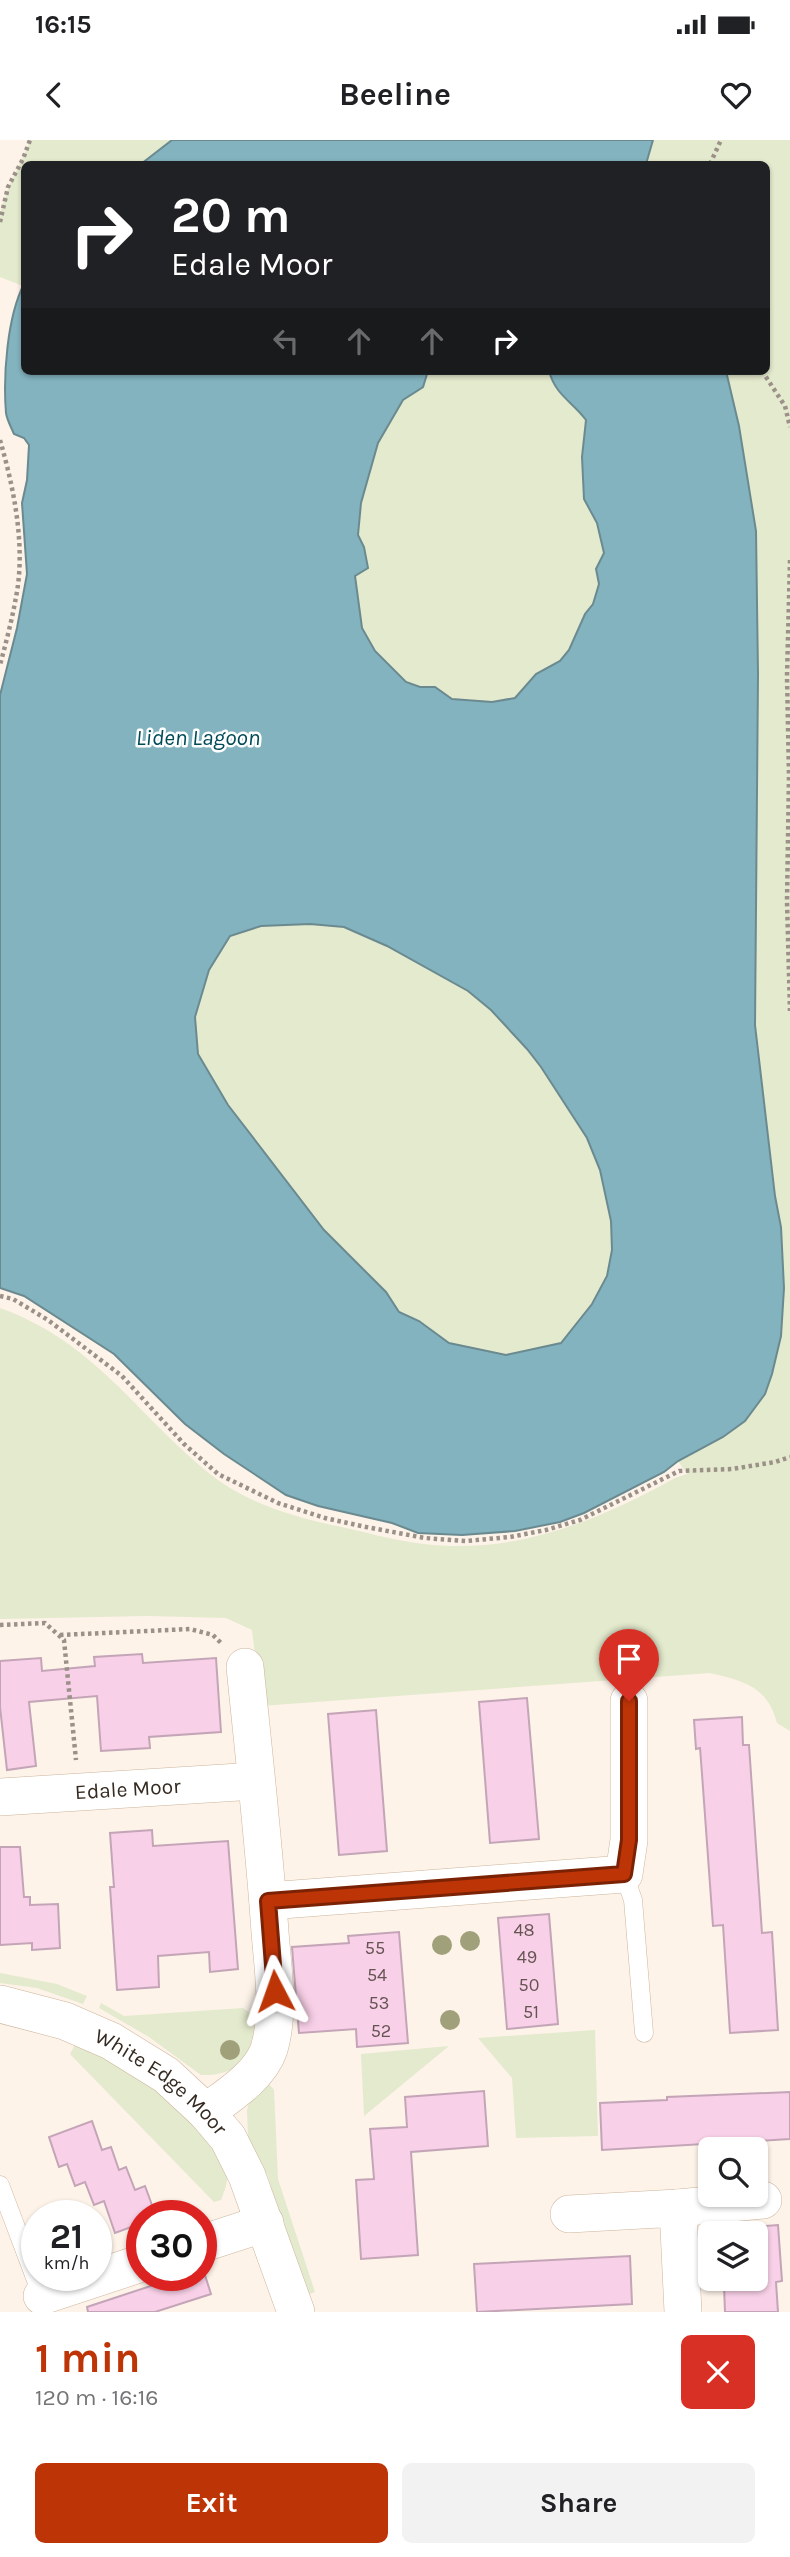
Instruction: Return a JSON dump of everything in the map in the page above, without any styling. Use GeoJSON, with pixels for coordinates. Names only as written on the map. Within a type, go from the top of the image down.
{"type":"FeatureCollection","features":[{"type":"Feature","properties":{"kind":"street"},"geometry":{"type":"LineString","coordinates":[[206,2112],[236,2090],[258,2067],[269,2049],[275,1991],[245,1667]]}},
{"type":"Feature","properties":{"kind":"street"},"geometry":{"type":"LineString","coordinates":[[268,1901],[624,1874],[629,1840],[629,1701]]}},
{"type":"Feature","properties":{"kind":"street","name":"Edale Moor"},"geometry":{"type":"LineString","coordinates":[[0,1797],[256,1781]]}},
{"type":"Feature","properties":{"kind":"street","name":"White Edge Moor"},"geometry":{"type":"LineString","coordinates":[[0,2004],[65,2021],[111,2041],[166,2075],[206,2112],[228,2138],[247,2176],[296,2312]]}},
{"type":"Feature","properties":{"kind":"street"},"geometry":{"type":"LineString","coordinates":[[569,2214],[698,2206]]}},
{"type":"Feature","properties":{"kind":"street"},"geometry":{"type":"LineString","coordinates":[[678,2208],[683,2312]]}},
{"type":"Feature","properties":{"kind":"street"},"geometry":{"type":"LineString","coordinates":[[217,2239],[265,2223]]}},
{"type":"Feature","properties":{"kind":"street"},"geometry":{"type":"LineString","coordinates":[[42,2296],[126,2268]]}},
{"type":"Feature","properties":{"kind":"lane"},"geometry":{"type":"LineString","coordinates":[[624,1874],[633,1900],[644,2033]]}},
{"type":"Feature","properties":{"kind":"lane"},"geometry":{"type":"LineString","coordinates":[[0,2185],[42,2296]]}},
{"type":"Feature","properties":{"kind":"path"},"geometry":{"type":"LineString","coordinates":[[0,222],[8,187],[30,140]]}},
{"type":"Feature","properties":{"kind":"path"},"geometry":{"type":"LineString","coordinates":[[711,161],[721,140]]}},
{"type":"Feature","properties":{"kind":"path"},"geometry":{"type":"LineString","coordinates":[[765,375],[785,406],[790,427]]}},
{"type":"Feature","properties":{"kind":"path"},"geometry":{"type":"LineString","coordinates":[[0,440],[16,517],[19,548],[18,583],[0,665]]}},
{"type":"Feature","properties":{"kind":"path"},"geometry":{"type":"LineString","coordinates":[[790,560],[787,677],[790,1011]]}},
{"type":"Feature","properties":{"kind":"path"},"geometry":{"type":"LineString","coordinates":[[0,1296],[13,1299],[48,1320],[121,1376],[184,1444],[218,1474],[278,1503],[335,1521],[425,1538],[466,1541],[510,1537],[580,1520],[679,1471],[732,1469],[790,1457]]}},
{"type":"Feature","properties":{"kind":"path"},"geometry":{"type":"LineString","coordinates":[[0,1625],[45,1623],[64,1640],[79,1792]]}},
{"type":"Feature","properties":{"kind":"path"},"geometry":{"type":"LineString","coordinates":[[59,1636],[190,1629],[213,1635],[245,1667]]}},
{"type":"Feature","properties":{"kind":"green space"},"geometry":{"type":"Polygon","coordinates":[[[30,140],[172,140],[145,161],[21,161],[21,285],[0,277],[0,217],[5,197],[30,140]]]}},
{"type":"Feature","properties":{"kind":"green space"},"geometry":{"type":"Polygon","coordinates":[[[653,140],[790,140],[790,1731],[777,1723],[767,1701],[753,1687],[710,1673],[261,1706],[252,1630],[226,1618],[148,1616],[0,1619],[0,1308],[33,1322],[89,1360],[184,1451],[210,1474],[240,1494],[311,1520],[424,1544],[458,1546],[523,1539],[585,1521],[616,1508],[687,1474],[678,1461],[723,1437],[745,1421],[765,1394],[781,1336],[784,1288],[781,1227],[755,1025],[758,674],[756,531],[739,426],[727,375],[770,375],[770,161],[647,161],[653,140]]]}},
{"type":"Feature","properties":{"kind":"green space"},"geometry":{"type":"Polygon","coordinates":[[[427,375],[550,375],[561,392],[586,420],[582,457],[584,499],[597,523],[604,553],[596,569],[599,584],[593,604],[585,614],[569,650],[560,661],[536,674],[515,698],[492,702],[452,699],[435,687],[420,687],[406,682],[375,651],[362,628],[355,576],[368,567],[364,547],[358,535],[361,503],[378,443],[403,400],[423,387],[427,375]]]}},
{"type":"Feature","properties":{"kind":"green space"},"geometry":{"type":"Polygon","coordinates":[[[310,924],[344,927],[387,946],[468,991],[491,1010],[527,1049],[587,1138],[600,1170],[612,1221],[612,1250],[607,1276],[592,1304],[561,1343],[506,1355],[449,1343],[419,1321],[399,1312],[386,1292],[324,1230],[228,1105],[198,1054],[195,1017],[209,970],[230,936],[261,926],[310,924]]]}},
{"type":"Feature","properties":{"kind":"green space"},"geometry":{"type":"Polygon","coordinates":[[[0,1973],[57,1984],[87,1996],[83,2004],[37,1988],[0,1983],[0,1973]]]}},
{"type":"Feature","properties":{"kind":"green space"},"geometry":{"type":"Polygon","coordinates":[[[101,2003],[124,2016],[243,2008],[257,2024],[251,2049],[241,2063],[222,2073],[201,2075],[149,2037],[99,2008],[101,2003]]]}},
{"type":"Feature","properties":{"kind":"green space"},"geometry":{"type":"Polygon","coordinates":[[[595,2030],[598,2136],[516,2138],[512,2078],[478,2038],[595,2030]]]}},
{"type":"Feature","properties":{"kind":"green space"},"geometry":{"type":"Polygon","coordinates":[[[77,2041],[138,2076],[175,2107],[203,2135],[223,2162],[227,2174],[221,2200],[212,2200],[70,2054],[77,2041]]]}},
{"type":"Feature","properties":{"kind":"green space"},"geometry":{"type":"Polygon","coordinates":[[[449,2046],[364,2116],[361,2054],[449,2046]]]}},
{"type":"Feature","properties":{"kind":"green space"},"geometry":{"type":"Polygon","coordinates":[[[261,2083],[269,2084],[274,2090],[278,2179],[315,2292],[303,2296],[268,2176],[248,2136],[247,2110],[251,2096],[261,2083]]]}},
{"type":"Feature","properties":{"kind":"water"},"geometry":{"type":"Polygon","coordinates":[[[172,140],[653,140],[647,161],[145,161],[172,140]]]}},
{"type":"Feature","properties":{"kind":"water","name":"Liden Lagoon"},"geometry":{"type":"Polygon","coordinates":[[[21,291],[21,375],[427,375],[423,387],[403,400],[378,443],[361,503],[358,535],[364,547],[368,568],[355,576],[362,628],[375,651],[406,682],[420,687],[435,687],[452,699],[492,702],[515,698],[536,674],[560,661],[569,650],[585,614],[593,604],[599,584],[596,569],[604,553],[597,523],[584,499],[582,457],[586,420],[556,387],[550,375],[727,375],[739,426],[756,531],[758,674],[755,1025],[781,1227],[784,1288],[781,1336],[765,1394],[745,1421],[723,1437],[678,1461],[664,1472],[584,1513],[560,1522],[515,1531],[462,1535],[418,1533],[392,1523],[318,1506],[286,1495],[224,1454],[185,1424],[114,1354],[24,1296],[0,1288],[0,695],[27,574],[22,503],[27,480],[29,445],[24,438],[14,434],[7,416],[6,365],[14,313],[21,291]],[[310,924],[261,926],[230,936],[209,970],[195,1017],[198,1054],[228,1105],[324,1230],[386,1292],[399,1312],[419,1321],[449,1343],[506,1355],[561,1343],[592,1304],[607,1276],[612,1250],[611,1221],[600,1170],[587,1138],[541,1067],[491,1010],[468,991],[387,946],[344,927],[310,924]]]}},
{"type":"Feature","properties":{"kind":"building"},"geometry":{"type":"Polygon","coordinates":[[[142,1654],[143,1663],[216,1658],[221,1732],[149,1737],[150,1748],[101,1751],[97,1696],[29,1702],[36,1766],[7,1770],[0,1707],[0,1661],[41,1658],[42,1671],[95,1666],[94,1657],[142,1654]]]}},
{"type":"Feature","properties":{"kind":"building"},"geometry":{"type":"Polygon","coordinates":[[[527,1698],[539,1839],[490,1843],[479,1702],[527,1698]]]}},
{"type":"Feature","properties":{"kind":"building"},"geometry":{"type":"Polygon","coordinates":[[[376,1710],[387,1851],[339,1855],[328,1714],[376,1710]]]}},
{"type":"Feature","properties":{"kind":"building"},"geometry":{"type":"Polygon","coordinates":[[[742,1717],[743,1745],[749,1745],[762,1933],[772,1932],[778,2030],[730,2033],[723,1925],[713,1926],[700,1748],[696,1749],[694,1720],[742,1717]]]}},
{"type":"Feature","properties":{"kind":"building"},"geometry":{"type":"Polygon","coordinates":[[[152,1830],[153,1846],[228,1841],[238,1969],[210,1972],[209,1952],[158,1956],[159,1987],[117,1990],[110,1887],[114,1887],[110,1833],[152,1830]]]}},
{"type":"Feature","properties":{"kind":"building"},"geometry":{"type":"Polygon","coordinates":[[[0,1847],[20,1847],[24,1897],[30,1897],[30,1905],[58,1904],[60,1948],[32,1950],[32,1943],[0,1945],[0,1847]]]}},
{"type":"Feature","properties":{"kind":"building"},"geometry":{"type":"Polygon","coordinates":[[[549,1914],[558,2024],[507,2029],[498,1918],[549,1914]]]}},
{"type":"Feature","properties":{"kind":"building"},"geometry":{"type":"Polygon","coordinates":[[[399,1932],[408,2043],[357,2047],[356,2029],[299,2033],[292,1947],[349,1943],[348,1936],[399,1932]]]}},
{"type":"Feature","properties":{"kind":"building"},"geometry":{"type":"Polygon","coordinates":[[[484,2091],[488,2146],[411,2152],[418,2255],[361,2259],[356,2180],[374,2179],[370,2129],[407,2127],[405,2097],[484,2091]]]}},
{"type":"Feature","properties":{"kind":"building"},"geometry":{"type":"Polygon","coordinates":[[[790,2092],[790,2139],[698,2137],[698,2144],[602,2150],[600,2103],[667,2100],[667,2097],[790,2092]]]}},
{"type":"Feature","properties":{"kind":"building"},"geometry":{"type":"Polygon","coordinates":[[[92,2121],[102,2150],[111,2147],[119,2170],[126,2167],[135,2190],[145,2186],[150,2200],[126,2200],[126,2229],[115,2233],[112,2224],[112,2200],[92,2200],[85,2182],[75,2186],[67,2164],[59,2167],[49,2137],[92,2121]]]}},
{"type":"Feature","properties":{"kind":"building"},"geometry":{"type":"Polygon","coordinates":[[[778,2225],[782,2281],[776,2282],[778,2312],[725,2312],[724,2291],[768,2291],[768,2226],[778,2225]]]}},
{"type":"Feature","properties":{"kind":"building"},"geometry":{"type":"Polygon","coordinates":[[[630,2256],[632,2304],[477,2312],[474,2264],[630,2256]]]}},
{"type":"Feature","properties":{"kind":"building"},"geometry":{"type":"Polygon","coordinates":[[[136,2291],[210,2291],[211,2294],[155,2312],[88,2312],[87,2307],[136,2291]]]}},
{"type":"Feature","properties":{"kind":"route"},"geometry":{"type":"LineString","coordinates":[[275,1991],[268,1901],[624,1874],[629,1840],[629,1701]]}}]}
